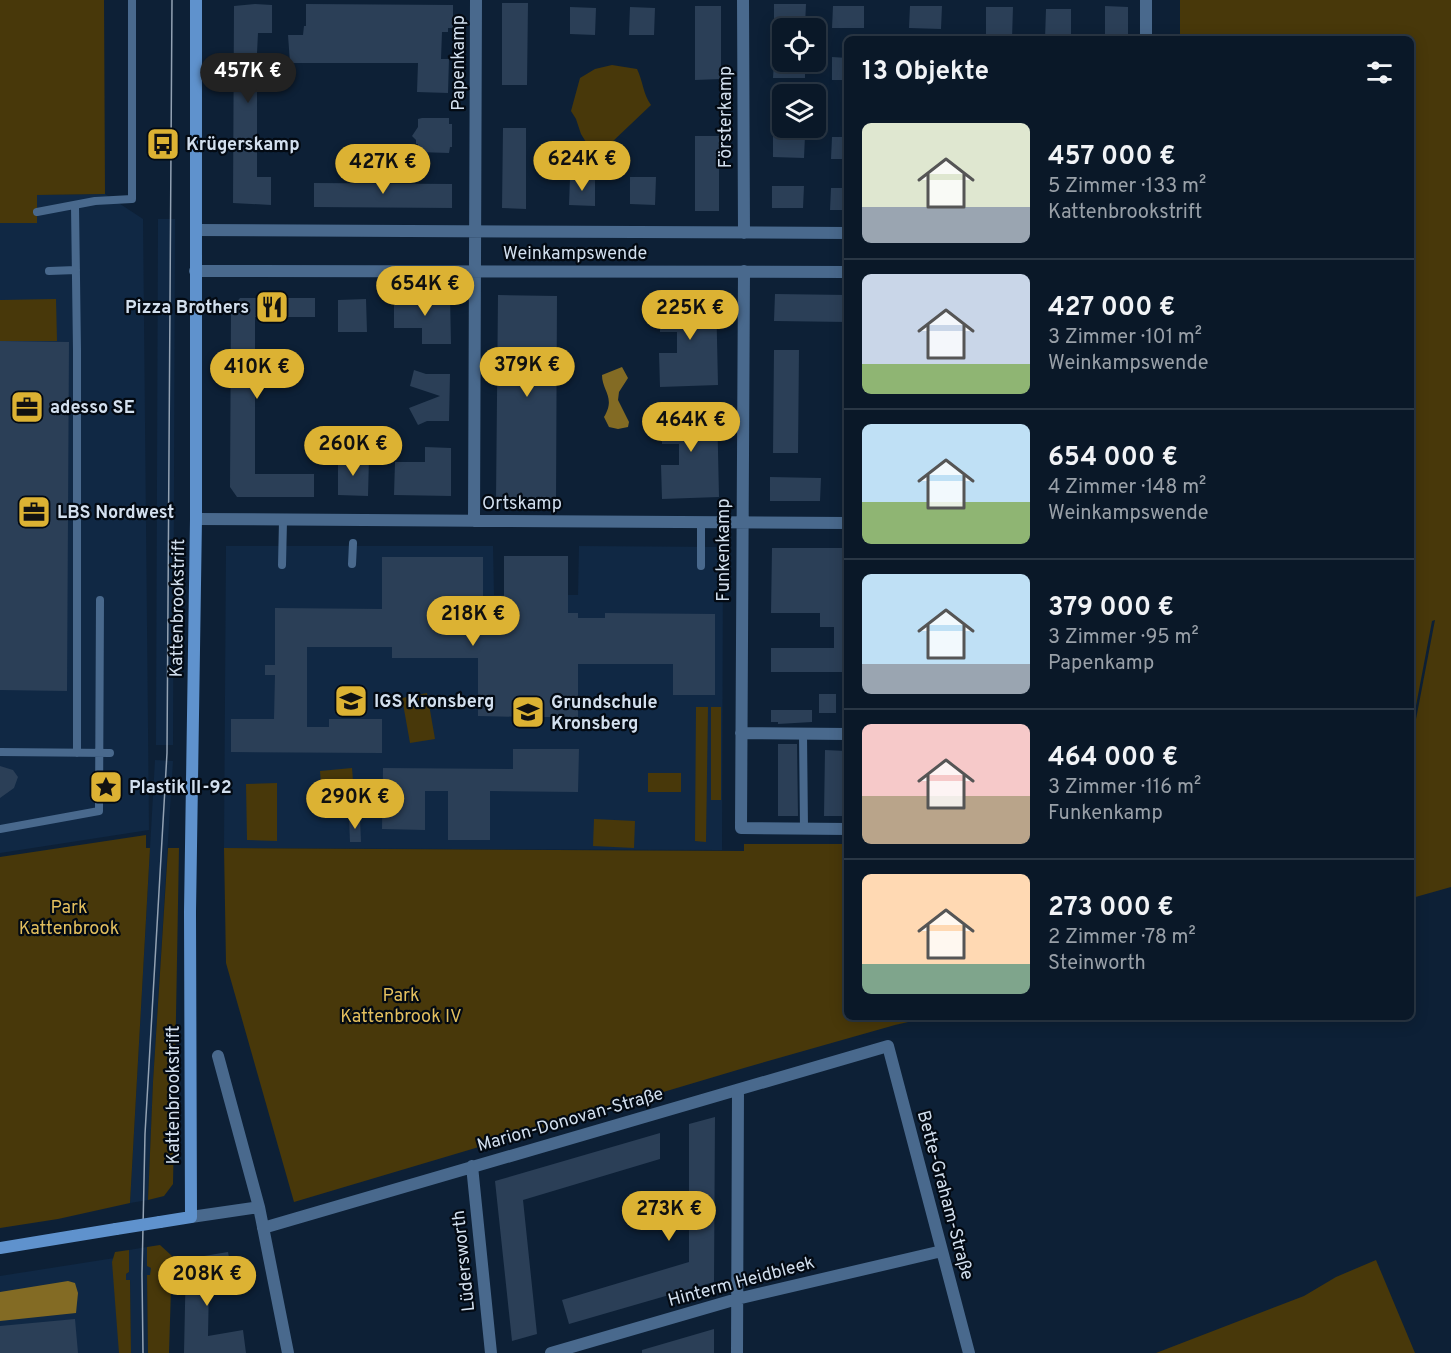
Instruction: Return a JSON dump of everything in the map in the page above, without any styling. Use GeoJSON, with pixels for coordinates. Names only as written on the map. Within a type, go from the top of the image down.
{"type":"FeatureCollection","features":[{"type":"Feature","properties":{"kind":"main road","name":"Kattenbrookstrift"},"geometry":{"type":"LineString","coordinates":[[191,1217],[190,902],[196,519],[196,0]]}},
{"type":"Feature","properties":{"kind":"main road"},"geometry":{"type":"LineString","coordinates":[[0,1248],[191,1217]]}},
{"type":"Feature","properties":{"kind":"street","name":"Papenkamp"},"geometry":{"type":"LineString","coordinates":[[474,521],[476,0]]}},
{"type":"Feature","properties":{"kind":"street","name":"Försterkamp"},"geometry":{"type":"LineString","coordinates":[[743,0],[744,233]]}},
{"type":"Feature","properties":{"kind":"street"},"geometry":{"type":"LineString","coordinates":[[1146,0],[1146,36]]}},
{"type":"Feature","properties":{"kind":"street","name":"Weinkampswende"},"geometry":{"type":"LineString","coordinates":[[196,230],[844,233]]}},
{"type":"Feature","properties":{"kind":"street","name":"Weinkampswende"},"geometry":{"type":"LineString","coordinates":[[195,271],[844,272]]}},
{"type":"Feature","properties":{"kind":"street","name":"Funkenkamp"},"geometry":{"type":"LineString","coordinates":[[744,271],[741,828],[804,829]]}},
{"type":"Feature","properties":{"kind":"street","name":"Ortskamp"},"geometry":{"type":"LineString","coordinates":[[196,519],[844,523]]}},
{"type":"Feature","properties":{"kind":"street"},"geometry":{"type":"LineString","coordinates":[[741,734],[844,734]]}},
{"type":"Feature","properties":{"kind":"street"},"geometry":{"type":"LineString","coordinates":[[804,829],[844,829]]}},
{"type":"Feature","properties":{"kind":"street","name":"Marion-Donovan-Straße"},"geometry":{"type":"LineString","coordinates":[[263,1228],[888,1046]]}},
{"type":"Feature","properties":{"kind":"street","name":"Bette-Graham-Straße"},"geometry":{"type":"LineString","coordinates":[[888,1046],[969,1353]]}},
{"type":"Feature","properties":{"kind":"street"},"geometry":{"type":"LineString","coordinates":[[218,1056],[259,1207],[288,1353]]}},
{"type":"Feature","properties":{"kind":"street"},"geometry":{"type":"LineString","coordinates":[[737,1353],[738,1090]]}},
{"type":"Feature","properties":{"kind":"street","name":"Lüdersworth"},"geometry":{"type":"LineString","coordinates":[[472,1166],[491,1353]]}},
{"type":"Feature","properties":{"kind":"street"},"geometry":{"type":"LineString","coordinates":[[191,1217],[259,1207]]}},
{"type":"Feature","properties":{"kind":"street","name":"Hinterm Heidbleek"},"geometry":{"type":"LineString","coordinates":[[551,1353],[737,1299],[942,1251]]}},
{"type":"Feature","properties":{"kind":"lane"},"geometry":{"type":"LineString","coordinates":[[37,212],[95,201],[132,199],[132,0]]}},
{"type":"Feature","properties":{"kind":"lane"},"geometry":{"type":"LineString","coordinates":[[75,206],[77,753]]}},
{"type":"Feature","properties":{"kind":"lane"},"geometry":{"type":"LineString","coordinates":[[49,272],[76,270]]}},
{"type":"Feature","properties":{"kind":"lane"},"geometry":{"type":"LineString","coordinates":[[282,565],[283,521]]}},
{"type":"Feature","properties":{"kind":"lane"},"geometry":{"type":"LineString","coordinates":[[701,522],[701,566]]}},
{"type":"Feature","properties":{"kind":"lane"},"geometry":{"type":"LineString","coordinates":[[352,564],[353,543]]}},
{"type":"Feature","properties":{"kind":"lane"},"geometry":{"type":"LineString","coordinates":[[0,830],[99,811],[100,600]]}},
{"type":"Feature","properties":{"kind":"lane"},"geometry":{"type":"LineString","coordinates":[[803,734],[804,829]]}},
{"type":"Feature","properties":{"kind":"lane"},"geometry":{"type":"LineString","coordinates":[[0,752],[110,753]]}},
{"type":"Feature","properties":{"kind":"shaded area"},"geometry":{"type":"Polygon","coordinates":[[[105,194],[143,219],[149,830],[0,853],[0,222],[37,195],[105,194]]]}},
{"type":"Feature","properties":{"kind":"shaded area"},"geometry":{"type":"Polygon","coordinates":[[[158,219],[175,219],[173,745],[156,745],[158,219]]]}},
{"type":"Feature","properties":{"kind":"shaded area"},"geometry":{"type":"Polygon","coordinates":[[[622,367],[628,378],[619,392],[618,400],[629,422],[628,427],[618,429],[609,427],[604,417],[609,399],[602,375],[622,367]]]}},
{"type":"Feature","properties":{"kind":"shaded area"},"geometry":{"type":"Polygon","coordinates":[[[226,546],[493,546],[494,595],[578,595],[579,546],[723,547],[722,850],[224,848],[226,546]]]}},
{"type":"Feature","properties":{"kind":"shaded area"},"geometry":{"type":"Polygon","coordinates":[[[155,760],[173,761],[148,1200],[130,1203],[155,760]]]}},
{"type":"Feature","properties":{"kind":"shaded area"},"geometry":{"type":"Polygon","coordinates":[[[147,1247],[147,1266],[151,1268],[151,1275],[147,1276],[148,1353],[131,1353],[130,1281],[126,1280],[126,1274],[129,1272],[129,1250],[147,1247]]]}},
{"type":"Feature","properties":{"kind":"shaded area"},"geometry":{"type":"Polygon","coordinates":[[[121,1257],[129,1353],[0,1353],[0,1276],[121,1257]]]}},
{"type":"Feature","properties":{"kind":"shaded area"},"geometry":{"type":"Polygon","coordinates":[[[68,1281],[75,1283],[78,1293],[76,1313],[0,1321],[0,1292],[68,1281]]]}},
{"type":"Feature","properties":{"kind":"green space"},"geometry":{"type":"Polygon","coordinates":[[[0,0],[104,0],[105,194],[37,195],[37,223],[0,223],[0,0]]]}},
{"type":"Feature","properties":{"kind":"green space"},"geometry":{"type":"Polygon","coordinates":[[[1180,0],[1451,0],[1451,887],[1414,897],[1414,730],[1435,620],[1432,621],[1414,716],[1414,36],[1180,36],[1180,0]]]}},
{"type":"Feature","properties":{"kind":"green space"},"geometry":{"type":"Polygon","coordinates":[[[612,65],[637,69],[651,105],[611,143],[603,148],[589,147],[571,111],[580,78],[595,69],[612,65]]]}},
{"type":"Feature","properties":{"kind":"green space"},"geometry":{"type":"Polygon","coordinates":[[[56,299],[57,341],[0,341],[0,300],[56,299]]]}},
{"type":"Feature","properties":{"kind":"green space"},"geometry":{"type":"Polygon","coordinates":[[[427,693],[435,739],[410,743],[402,698],[427,693]]]}},
{"type":"Feature","properties":{"kind":"green space"},"geometry":{"type":"Polygon","coordinates":[[[696,707],[708,707],[706,842],[695,841],[696,707]]]}},
{"type":"Feature","properties":{"kind":"green space"},"geometry":{"type":"Polygon","coordinates":[[[711,707],[721,707],[721,800],[711,800],[711,707]]]}},
{"type":"Feature","properties":{"kind":"green space"},"geometry":{"type":"Polygon","coordinates":[[[352,768],[353,781],[321,784],[320,771],[352,768]]]}},
{"type":"Feature","properties":{"kind":"green space"},"geometry":{"type":"Polygon","coordinates":[[[648,773],[681,773],[681,792],[648,792],[648,773]]]}},
{"type":"Feature","properties":{"kind":"green space"},"geometry":{"type":"Polygon","coordinates":[[[277,783],[277,841],[247,840],[246,784],[277,783]]]}},
{"type":"Feature","properties":{"kind":"green space"},"geometry":{"type":"Polygon","coordinates":[[[594,819],[635,821],[634,848],[593,846],[594,819]]]}},
{"type":"Feature","properties":{"kind":"green space","name":"Park Kattenbrook"},"geometry":{"type":"Polygon","coordinates":[[[146,835],[146,848],[150,848],[130,1203],[58,1219],[0,1228],[0,857],[146,835]]]}},
{"type":"Feature","properties":{"kind":"green space","name":"Park Kattenbrook IV"},"geometry":{"type":"Polygon","coordinates":[[[744,844],[844,844],[844,1020],[917,1020],[744,1068],[294,1202],[226,963],[224,848],[744,851],[744,844]]]}},
{"type":"Feature","properties":{"kind":"green space"},"geometry":{"type":"Polygon","coordinates":[[[168,848],[179,848],[173,1184],[164,1196],[148,1200],[153,1082],[168,848]]]}},
{"type":"Feature","properties":{"kind":"green space"},"geometry":{"type":"Polygon","coordinates":[[[160,1245],[172,1256],[169,1353],[148,1353],[147,1275],[150,1275],[151,1268],[147,1266],[147,1247],[160,1245]]]}},
{"type":"Feature","properties":{"kind":"green space"},"geometry":{"type":"Polygon","coordinates":[[[129,1250],[129,1272],[126,1274],[126,1280],[130,1280],[131,1353],[119,1353],[112,1262],[115,1252],[129,1250]]]}},
{"type":"Feature","properties":{"kind":"green space"},"geometry":{"type":"Polygon","coordinates":[[[1376,1260],[1415,1353],[1156,1353],[1304,1296],[1336,1277],[1376,1260]]]}},
{"type":"Feature","properties":{"kind":"building"},"geometry":{"type":"Polygon","coordinates":[[[502,3],[528,3],[527,85],[502,85],[502,3]]]}},
{"type":"Feature","properties":{"kind":"building"},"geometry":{"type":"Polygon","coordinates":[[[306,4],[453,5],[453,28],[448,28],[448,32],[442,32],[441,59],[449,59],[448,93],[417,92],[418,63],[290,63],[288,35],[303,35],[304,26],[306,26],[306,4]]]}},
{"type":"Feature","properties":{"kind":"building"},"geometry":{"type":"Polygon","coordinates":[[[774,4],[806,4],[805,18],[774,18],[774,4]]]}},
{"type":"Feature","properties":{"kind":"building"},"geometry":{"type":"Polygon","coordinates":[[[272,5],[272,33],[258,33],[257,53],[257,177],[271,177],[271,205],[233,203],[234,6],[272,5]]]}},
{"type":"Feature","properties":{"kind":"building"},"geometry":{"type":"Polygon","coordinates":[[[695,6],[721,6],[721,79],[695,80],[695,6]]]}},
{"type":"Feature","properties":{"kind":"building"},"geometry":{"type":"Polygon","coordinates":[[[833,6],[864,6],[864,28],[832,28],[833,6]]]}},
{"type":"Feature","properties":{"kind":"building"},"geometry":{"type":"Polygon","coordinates":[[[910,6],[942,6],[941,29],[909,28],[910,6]]]}},
{"type":"Feature","properties":{"kind":"building"},"geometry":{"type":"Polygon","coordinates":[[[1105,6],[1128,7],[1128,36],[1105,36],[1105,6]]]}},
{"type":"Feature","properties":{"kind":"building"},"geometry":{"type":"Polygon","coordinates":[[[570,7],[596,8],[595,35],[570,34],[570,7]]]}},
{"type":"Feature","properties":{"kind":"building"},"geometry":{"type":"Polygon","coordinates":[[[630,7],[655,8],[654,35],[629,35],[630,7]]]}},
{"type":"Feature","properties":{"kind":"building"},"geometry":{"type":"Polygon","coordinates":[[[986,7],[1013,7],[1012,36],[986,36],[986,7]]]}},
{"type":"Feature","properties":{"kind":"building"},"geometry":{"type":"Polygon","coordinates":[[[1046,9],[1071,9],[1071,36],[1045,36],[1046,9]]]}},
{"type":"Feature","properties":{"kind":"building"},"geometry":{"type":"Polygon","coordinates":[[[832,57],[844,58],[844,80],[832,80],[832,57]]]}},
{"type":"Feature","properties":{"kind":"building"},"geometry":{"type":"Polygon","coordinates":[[[773,72],[805,72],[805,78],[773,78],[773,72]]]}},
{"type":"Feature","properties":{"kind":"building"},"geometry":{"type":"Polygon","coordinates":[[[449,118],[449,124],[452,124],[452,147],[449,153],[418,152],[418,144],[412,136],[418,127],[418,119],[449,118]]]}},
{"type":"Feature","properties":{"kind":"building"},"geometry":{"type":"Polygon","coordinates":[[[503,128],[526,128],[526,209],[502,208],[503,128]]]}},
{"type":"Feature","properties":{"kind":"building"},"geometry":{"type":"Polygon","coordinates":[[[695,136],[719,136],[719,211],[695,211],[695,136]]]}},
{"type":"Feature","properties":{"kind":"building"},"geometry":{"type":"Polygon","coordinates":[[[832,137],[844,137],[844,159],[831,159],[832,137]]]}},
{"type":"Feature","properties":{"kind":"building"},"geometry":{"type":"Polygon","coordinates":[[[773,138],[805,138],[804,158],[773,157],[773,138]]]}},
{"type":"Feature","properties":{"kind":"building"},"geometry":{"type":"Polygon","coordinates":[[[630,177],[656,177],[655,205],[630,204],[630,177]]]}},
{"type":"Feature","properties":{"kind":"building"},"geometry":{"type":"Polygon","coordinates":[[[570,178],[595,178],[595,206],[569,205],[570,178]]]}},
{"type":"Feature","properties":{"kind":"building"},"geometry":{"type":"Polygon","coordinates":[[[314,183],[452,184],[452,208],[314,207],[314,183]]]}},
{"type":"Feature","properties":{"kind":"building"},"geometry":{"type":"Polygon","coordinates":[[[772,186],[804,186],[803,208],[772,208],[772,186]]]}},
{"type":"Feature","properties":{"kind":"building"},"geometry":{"type":"Polygon","coordinates":[[[831,188],[844,188],[844,210],[830,210],[831,188]]]}},
{"type":"Feature","properties":{"kind":"building"},"geometry":{"type":"Polygon","coordinates":[[[716,294],[718,385],[660,387],[659,353],[677,353],[677,332],[660,332],[660,296],[716,294]]]}},
{"type":"Feature","properties":{"kind":"building"},"geometry":{"type":"Polygon","coordinates":[[[775,294],[844,295],[844,322],[774,321],[775,294]]]}},
{"type":"Feature","properties":{"kind":"building"},"geometry":{"type":"Polygon","coordinates":[[[498,295],[557,296],[556,501],[496,500],[498,295]]]}},
{"type":"Feature","properties":{"kind":"building"},"geometry":{"type":"Polygon","coordinates":[[[450,296],[451,344],[422,344],[422,328],[394,328],[394,297],[450,296]]]}},
{"type":"Feature","properties":{"kind":"building"},"geometry":{"type":"Polygon","coordinates":[[[240,298],[315,298],[315,317],[255,317],[255,474],[314,474],[314,497],[237,497],[230,487],[231,309],[240,298]]]}},
{"type":"Feature","properties":{"kind":"building"},"geometry":{"type":"Polygon","coordinates":[[[366,299],[367,332],[338,332],[338,300],[366,299]]]}},
{"type":"Feature","properties":{"kind":"building","name":"LBS Nordwest"},"geometry":{"type":"Polygon","coordinates":[[[0,341],[69,342],[67,691],[0,690],[0,341]]]}},
{"type":"Feature","properties":{"kind":"building"},"geometry":{"type":"Polygon","coordinates":[[[774,350],[799,350],[798,453],[773,453],[774,350]]]}},
{"type":"Feature","properties":{"kind":"building"},"geometry":{"type":"Polygon","coordinates":[[[414,370],[426,374],[450,374],[449,421],[427,421],[418,425],[409,408],[440,396],[410,386],[414,370]]]}},
{"type":"Feature","properties":{"kind":"building"},"geometry":{"type":"Polygon","coordinates":[[[717,406],[719,497],[662,499],[661,465],[679,465],[679,444],[662,444],[661,408],[717,406]]]}},
{"type":"Feature","properties":{"kind":"building"},"geometry":{"type":"Polygon","coordinates":[[[425,447],[451,448],[451,496],[394,495],[395,462],[425,462],[425,447]]]}},
{"type":"Feature","properties":{"kind":"building"},"geometry":{"type":"Polygon","coordinates":[[[338,458],[369,458],[368,496],[338,495],[338,458]]]}},
{"type":"Feature","properties":{"kind":"building"},"geometry":{"type":"Polygon","coordinates":[[[770,477],[821,478],[820,501],[770,501],[770,477]]]}},
{"type":"Feature","properties":{"kind":"building"},"geometry":{"type":"Polygon","coordinates":[[[772,548],[844,548],[844,672],[771,672],[771,648],[834,648],[834,627],[820,627],[820,613],[771,613],[772,548]]]}},
{"type":"Feature","properties":{"kind":"building"},"geometry":{"type":"Polygon","coordinates":[[[504,556],[568,556],[568,613],[578,613],[578,618],[605,618],[605,613],[715,614],[715,695],[673,695],[673,664],[578,664],[578,717],[540,717],[540,720],[528,720],[528,717],[478,716],[478,658],[392,658],[392,647],[307,647],[307,727],[329,727],[329,719],[382,719],[382,753],[231,752],[231,719],[274,719],[275,675],[265,675],[265,665],[275,665],[275,608],[382,609],[382,557],[483,557],[483,613],[504,613],[504,556]]]}},
{"type":"Feature","properties":{"kind":"building"},"geometry":{"type":"Polygon","coordinates":[[[819,694],[836,694],[836,713],[819,713],[819,694]]]}},
{"type":"Feature","properties":{"kind":"building"},"geometry":{"type":"Polygon","coordinates":[[[771,710],[812,710],[812,722],[778,724],[778,722],[771,722],[771,710]]]}},
{"type":"Feature","properties":{"kind":"building"},"geometry":{"type":"Polygon","coordinates":[[[778,744],[797,744],[798,816],[778,816],[778,744]]]}},
{"type":"Feature","properties":{"kind":"building"},"geometry":{"type":"Polygon","coordinates":[[[513,749],[579,749],[578,792],[490,791],[490,840],[448,840],[448,791],[425,791],[425,830],[382,829],[383,768],[513,769],[513,749]]]}},
{"type":"Feature","properties":{"kind":"building"},"geometry":{"type":"Polygon","coordinates":[[[825,750],[844,751],[844,816],[824,816],[825,750]]]}},
{"type":"Feature","properties":{"kind":"building"},"geometry":{"type":"Polygon","coordinates":[[[0,766],[13,770],[18,777],[14,788],[0,798],[0,766]]]}},
{"type":"Feature","properties":{"kind":"building"},"geometry":{"type":"Polygon","coordinates":[[[349,818],[360,818],[361,842],[350,842],[349,818]]]}},
{"type":"Feature","properties":{"kind":"building"},"geometry":{"type":"Polygon","coordinates":[[[715,1117],[714,1282],[569,1324],[562,1300],[689,1262],[689,1124],[715,1117]]]}},
{"type":"Feature","properties":{"kind":"building"},"geometry":{"type":"Polygon","coordinates":[[[660,1133],[660,1159],[523,1200],[537,1334],[512,1341],[495,1181],[660,1133]]]}},
{"type":"Feature","properties":{"kind":"building"},"geometry":{"type":"Polygon","coordinates":[[[228,1252],[233,1278],[209,1283],[208,1336],[243,1330],[246,1353],[184,1353],[186,1259],[228,1252]]]}},
{"type":"Feature","properties":{"kind":"building"},"geometry":{"type":"Polygon","coordinates":[[[75,1319],[78,1353],[0,1353],[0,1326],[75,1319]]]}},
{"type":"Feature","properties":{"kind":"building"},"geometry":{"type":"Polygon","coordinates":[[[714,1329],[714,1353],[642,1353],[642,1350],[714,1329]]]}},
{"type":"Feature","properties":{"kind":"tram line"},"geometry":{"type":"LineString","coordinates":[[143,1353],[145,1134],[167,753],[172,0]]}},
{"type":"Feature","properties":{"kind":"place","name":"Krügerskamp"},"geometry":{"type":"Point","coordinates":[163,144]}},
{"type":"Feature","properties":{"kind":"place","name":"Pizza Brothers"},"geometry":{"type":"Point","coordinates":[272,307]}},
{"type":"Feature","properties":{"kind":"place","name":"adesso SE"},"geometry":{"type":"Point","coordinates":[27,407]}},
{"type":"Feature","properties":{"kind":"place","name":"LBS Nordwest"},"geometry":{"type":"Point","coordinates":[34,512]}},
{"type":"Feature","properties":{"kind":"place","name":"IGS Kronsberg"},"geometry":{"type":"Point","coordinates":[351,701]}},
{"type":"Feature","properties":{"kind":"place","name":"Grundschule Kronsberg"},"geometry":{"type":"Point","coordinates":[528,712]}},
{"type":"Feature","properties":{"kind":"place","name":"Plastik II-92"},"geometry":{"type":"Point","coordinates":[106,787]}}]}
